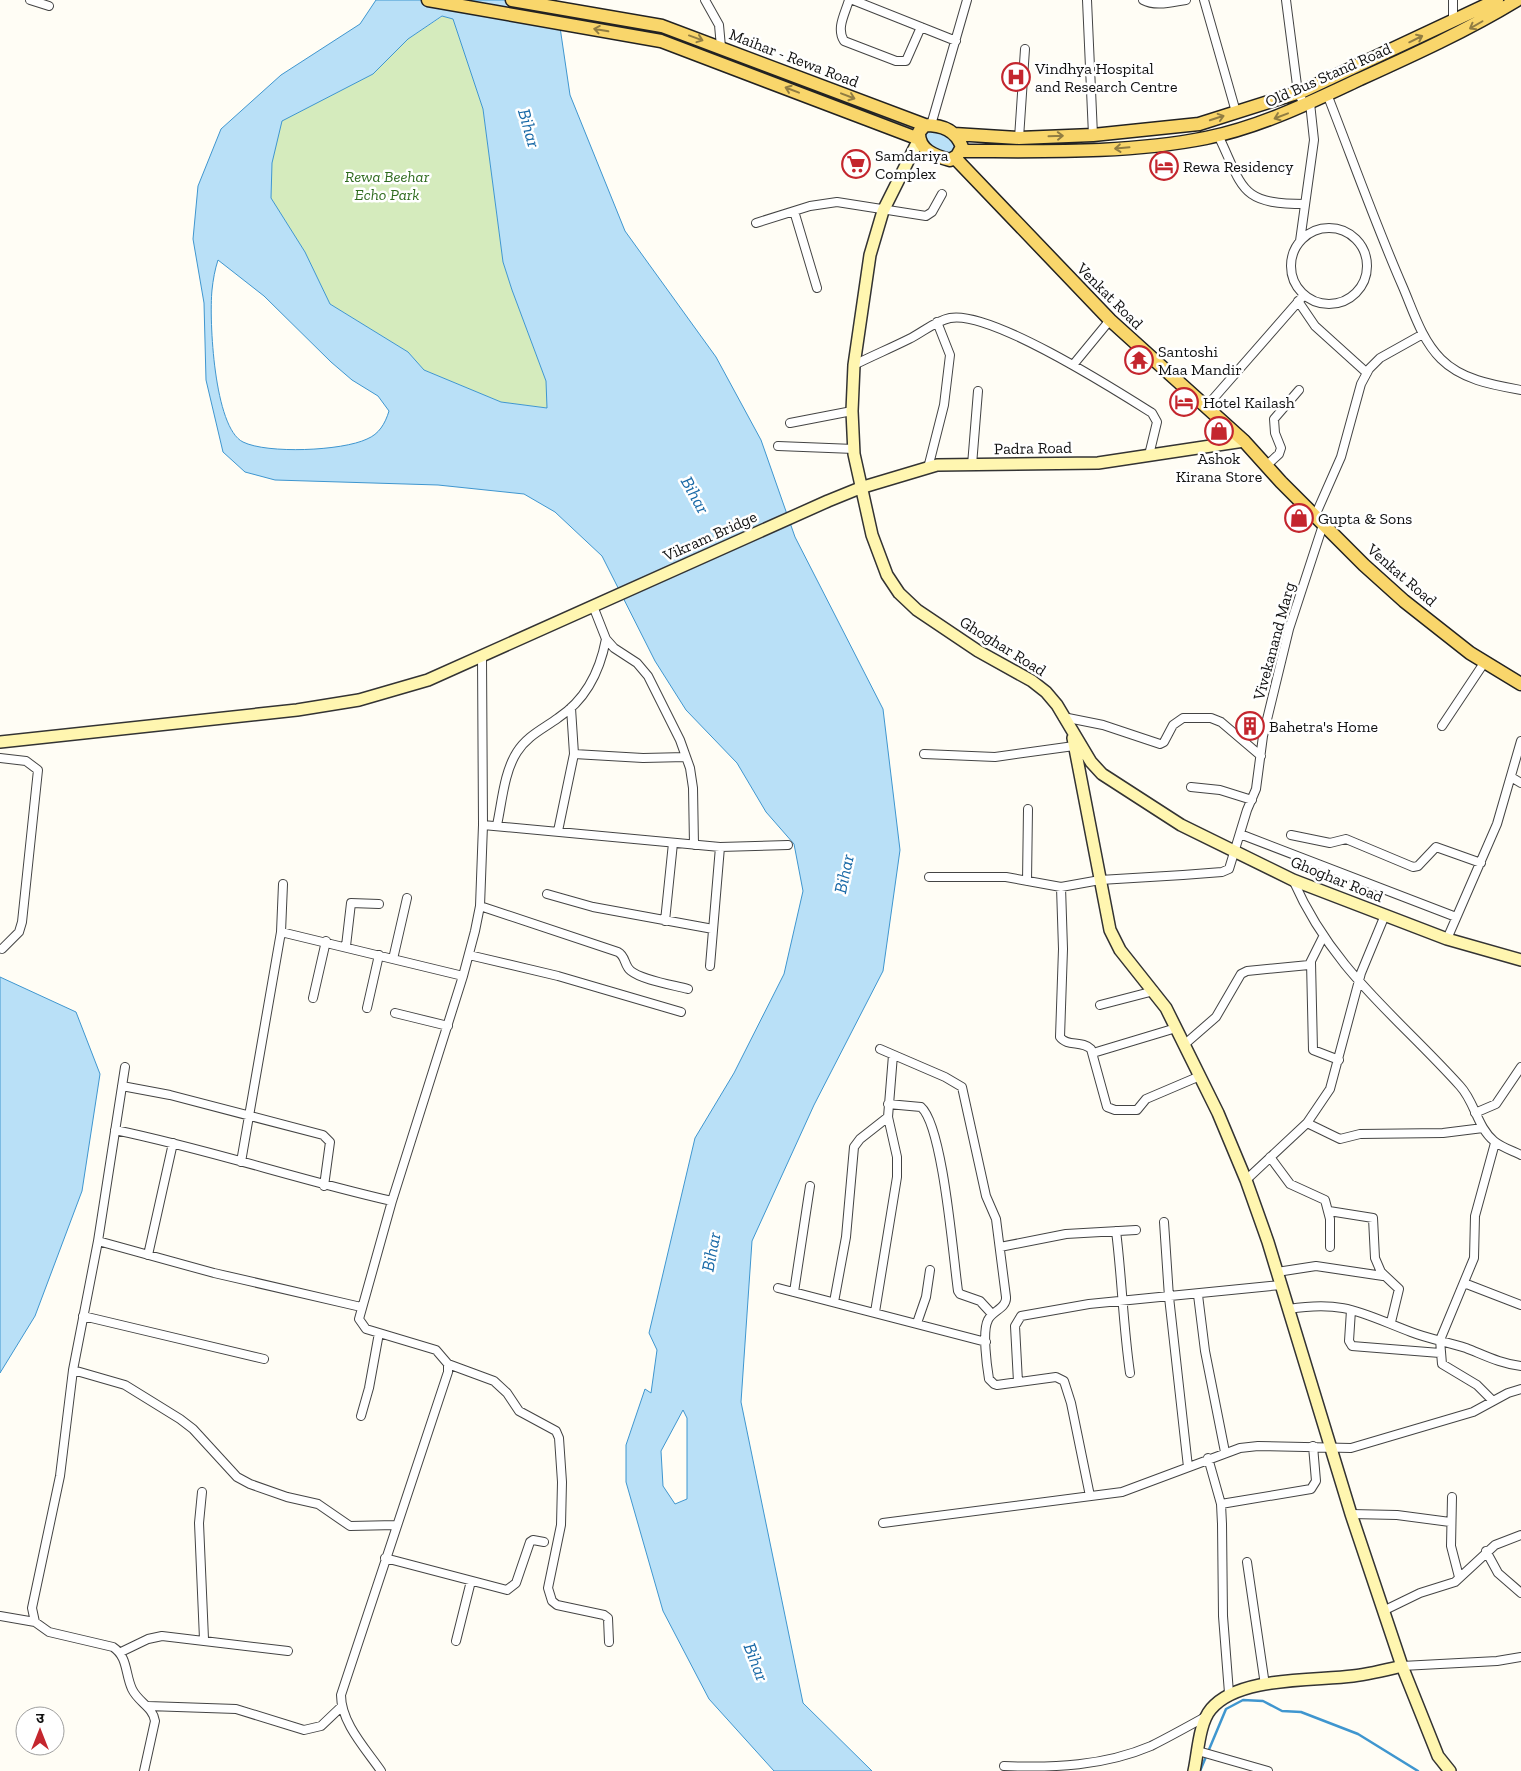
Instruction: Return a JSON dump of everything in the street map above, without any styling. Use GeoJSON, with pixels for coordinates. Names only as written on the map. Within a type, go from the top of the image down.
{"type":"FeatureCollection","features":[{"type":"Feature","properties":{"kind":"main road","name":"Maihar - Rewa Road"},"geometry":{"type":"LineString","coordinates":[[428,0],[661,40],[919,139]]}},
{"type":"Feature","properties":{"kind":"main road","name":"Maihar - Rewa Road"},"geometry":{"type":"LineString","coordinates":[[512,0],[650,23],[721,47],[928,125]]}},
{"type":"Feature","properties":{"kind":"main road","name":"Old Bus Stand Road"},"geometry":{"type":"LineString","coordinates":[[954,134],[1019,138],[1093,135],[1199,124],[1298,93],[1391,52],[1497,0]]}},
{"type":"Feature","properties":{"kind":"main road","name":"Old Bus Stand Road"},"geometry":{"type":"LineString","coordinates":[[957,154],[1121,149],[1218,135],[1281,116],[1308,104],[1468,30],[1517,0]]}},
{"type":"Feature","properties":{"kind":"main road"},"geometry":{"type":"LineString","coordinates":[[954,134],[949,130],[928,125],[919,132],[919,139],[924,148],[935,156],[950,160],[957,154]]}},
{"type":"Feature","properties":{"kind":"main road","name":"Venkat Road"},"geometry":{"type":"LineString","coordinates":[[954,134],[959,138],[962,147],[957,154],[1110,320],[1244,441],[1319,520],[1404,601],[1484,663],[1521,684]]}},
{"type":"Feature","properties":{"kind":"street"},"geometry":{"type":"LineString","coordinates":[[30,0],[49,6]]}},
{"type":"Feature","properties":{"kind":"street"},"geometry":{"type":"LineString","coordinates":[[705,0],[719,25],[721,47]]}},
{"type":"Feature","properties":{"kind":"street"},"geometry":{"type":"LineString","coordinates":[[921,27],[910,56],[906,61],[896,62],[844,41],[840,26],[851,0],[956,40]]}},
{"type":"Feature","properties":{"kind":"street"},"geometry":{"type":"LineString","coordinates":[[928,125],[967,0]]}},
{"type":"Feature","properties":{"kind":"street"},"geometry":{"type":"LineString","coordinates":[[1086,0],[1093,135]]}},
{"type":"Feature","properties":{"kind":"street"},"geometry":{"type":"LineString","coordinates":[[1144,0],[1150,3],[1162,4],[1186,0]]}},
{"type":"Feature","properties":{"kind":"street"},"geometry":{"type":"LineString","coordinates":[[1204,0],[1236,112]]}},
{"type":"Feature","properties":{"kind":"street"},"geometry":{"type":"LineString","coordinates":[[1286,0],[1298,93],[1308,104],[1314,140],[1300,241],[1293,254],[1291,268],[1294,283],[1315,326],[1367,373],[1380,358],[1423,334]]}},
{"type":"Feature","properties":{"kind":"street"},"geometry":{"type":"LineString","coordinates":[[1453,0],[1453,20]]}},
{"type":"Feature","properties":{"kind":"street"},"geometry":{"type":"LineString","coordinates":[[1019,138],[1025,49]]}},
{"type":"Feature","properties":{"kind":"street"},"geometry":{"type":"LineString","coordinates":[[1327,94],[1384,241],[1423,334],[1441,359],[1459,373],[1484,382],[1521,390]]}},
{"type":"Feature","properties":{"kind":"street"},"geometry":{"type":"LineString","coordinates":[[1218,135],[1249,193],[1261,200],[1276,204],[1305,204]]}},
{"type":"Feature","properties":{"kind":"street","name":"Ghoghar Road"},"geometry":{"type":"LineString","coordinates":[[919,139],[883,211],[870,255],[854,365],[852,411],[854,449],[860,488],[878,555],[887,575],[900,593],[917,610],[971,646],[1032,681],[1046,692],[1091,762],[1102,774],[1181,825],[1234,853],[1293,880],[1446,939],[1521,960]]}},
{"type":"Feature","properties":{"kind":"street"},"geometry":{"type":"LineString","coordinates":[[756,223],[794,211],[837,202],[850,203],[883,211],[926,216],[932,212],[942,194]]}},
{"type":"Feature","properties":{"kind":"street"},"geometry":{"type":"LineString","coordinates":[[794,211],[817,288]]}},
{"type":"Feature","properties":{"kind":"street"},"geometry":{"type":"LineString","coordinates":[[1300,241],[1312,232],[1327,228],[1342,230],[1355,237],[1364,249],[1368,264],[1366,279],[1358,292],[1346,301],[1331,304],[1301,298]]}},
{"type":"Feature","properties":{"kind":"street"},"geometry":{"type":"LineString","coordinates":[[1206,407],[1301,298]]}},
{"type":"Feature","properties":{"kind":"street"},"geometry":{"type":"LineString","coordinates":[[854,365],[911,338],[937,322],[957,316],[970,319],[1014,335],[1072,365],[1155,416],[1156,430],[1149,455]]}},
{"type":"Feature","properties":{"kind":"street"},"geometry":{"type":"LineString","coordinates":[[1072,365],[1110,320]]}},
{"type":"Feature","properties":{"kind":"street"},"geometry":{"type":"LineString","coordinates":[[928,468],[944,405],[950,363],[947,344],[937,322]]}},
{"type":"Feature","properties":{"kind":"street","name":"Vivekanand Marg"},"geometry":{"type":"LineString","coordinates":[[1060,887],[1100,880],[1222,872],[1229,869],[1260,775],[1263,736],[1287,635],[1360,384],[1367,373]]}},
{"type":"Feature","properties":{"kind":"street"},"geometry":{"type":"LineString","coordinates":[[1266,466],[1279,454],[1281,448],[1275,433],[1274,419],[1299,390]]}},
{"type":"Feature","properties":{"kind":"street"},"geometry":{"type":"LineString","coordinates":[[972,465],[978,391]]}},
{"type":"Feature","properties":{"kind":"street"},"geometry":{"type":"LineString","coordinates":[[790,423],[852,411]]}},
{"type":"Feature","properties":{"kind":"street","name":"Padra Road"},"geometry":{"type":"LineString","coordinates":[[828,501],[860,488],[937,465],[1098,464],[1244,441]]}},
{"type":"Feature","properties":{"kind":"street"},"geometry":{"type":"LineString","coordinates":[[778,446],[854,449]]}},
{"type":"Feature","properties":{"kind":"street","name":"Vikram Bridge"},"geometry":{"type":"LineString","coordinates":[[0,742],[341,704],[404,688],[482,657],[604,600],[828,501]]}},
{"type":"Feature","properties":{"kind":"street"},"geometry":{"type":"LineString","coordinates":[[594,606],[606,639],[614,648],[637,663],[659,694],[686,757],[693,788],[694,845]]}},
{"type":"Feature","properties":{"kind":"street"},"geometry":{"type":"LineString","coordinates":[[497,825],[508,771],[517,751],[536,732],[571,708],[586,691],[597,673],[606,639]]}},
{"type":"Feature","properties":{"kind":"street"},"geometry":{"type":"LineString","coordinates":[[482,657],[483,825],[480,906],[463,976],[392,1201],[359,1319],[366,1329],[436,1350],[448,1364],[494,1381],[507,1393],[519,1411],[556,1431],[559,1438],[562,1474],[561,1525],[548,1588],[549,1595],[557,1604],[604,1614],[608,1618],[609,1642]]}},
{"type":"Feature","properties":{"kind":"street"},"geometry":{"type":"LineString","coordinates":[[1442,726],[1484,663]]}},
{"type":"Feature","properties":{"kind":"street"},"geometry":{"type":"LineString","coordinates":[[558,831],[574,754],[571,708]]}},
{"type":"Feature","properties":{"kind":"street"},"geometry":{"type":"LineString","coordinates":[[1063,717],[1103,725],[1160,744],[1164,742],[1174,725],[1183,718],[1211,718],[1221,722],[1261,756]]}},
{"type":"Feature","properties":{"kind":"street"},"geometry":{"type":"LineString","coordinates":[[1072,732],[1100,880],[1114,939],[1120,950],[1154,991],[1185,1044],[1246,1180],[1289,1309],[1351,1514],[1383,1611],[1402,1666],[1446,1769]]}},
{"type":"Feature","properties":{"kind":"street"},"geometry":{"type":"LineString","coordinates":[[1446,939],[1497,824],[1521,741]]}},
{"type":"Feature","properties":{"kind":"street"},"geometry":{"type":"LineString","coordinates":[[924,754],[995,757],[1074,746]]}},
{"type":"Feature","properties":{"kind":"street"},"geometry":{"type":"LineString","coordinates":[[574,754],[643,758],[686,757]]}},
{"type":"Feature","properties":{"kind":"street"},"geometry":{"type":"LineString","coordinates":[[0,758],[26,761],[38,770],[22,922],[19,932],[2,949]]}},
{"type":"Feature","properties":{"kind":"street"},"geometry":{"type":"LineString","coordinates":[[1511,777],[1521,783]]}},
{"type":"Feature","properties":{"kind":"street"},"geometry":{"type":"LineString","coordinates":[[1191,787],[1220,790],[1252,800]]}},
{"type":"Feature","properties":{"kind":"street"},"geometry":{"type":"LineString","coordinates":[[1027,881],[1028,809]]}},
{"type":"Feature","properties":{"kind":"street"},"geometry":{"type":"LineString","coordinates":[[483,825],[720,847],[788,845]]}},
{"type":"Feature","properties":{"kind":"street"},"geometry":{"type":"LineString","coordinates":[[1240,834],[1456,917]]}},
{"type":"Feature","properties":{"kind":"street"},"geometry":{"type":"LineString","coordinates":[[1291,835],[1330,843],[1346,839],[1414,867],[1418,866],[1436,847],[1481,863]]}},
{"type":"Feature","properties":{"kind":"street"},"geometry":{"type":"LineString","coordinates":[[665,921],[672,843]]}},
{"type":"Feature","properties":{"kind":"street"},"geometry":{"type":"LineString","coordinates":[[710,966],[720,847]]}},
{"type":"Feature","properties":{"kind":"street"},"geometry":{"type":"LineString","coordinates":[[929,877],[993,876],[1060,887],[1063,949],[1060,1037],[1065,1042],[1088,1046],[1093,1053],[1106,1104],[1115,1110],[1137,1110],[1146,1100],[1200,1076]]}},
{"type":"Feature","properties":{"kind":"street"},"geometry":{"type":"LineString","coordinates":[[1293,880],[1306,909],[1323,937],[1358,984],[1462,1088],[1483,1128],[1495,1143],[1521,1155]]}},
{"type":"Feature","properties":{"kind":"street"},"geometry":{"type":"LineString","coordinates":[[241,1162],[281,932],[283,884]]}},
{"type":"Feature","properties":{"kind":"street"},"geometry":{"type":"LineString","coordinates":[[547,894],[593,907],[713,929]]}},
{"type":"Feature","properties":{"kind":"street"},"geometry":{"type":"LineString","coordinates":[[393,958],[407,898]]}},
{"type":"Feature","properties":{"kind":"street"},"geometry":{"type":"LineString","coordinates":[[346,946],[351,903],[379,904]]}},
{"type":"Feature","properties":{"kind":"street"},"geometry":{"type":"LineString","coordinates":[[480,906],[618,952],[623,957],[626,966],[634,973],[688,989]]}},
{"type":"Feature","properties":{"kind":"street"},"geometry":{"type":"LineString","coordinates":[[1246,1180],[1307,1123],[1330,1088],[1358,984],[1385,915]]}},
{"type":"Feature","properties":{"kind":"street"},"geometry":{"type":"LineString","coordinates":[[281,932],[326,941],[463,976]]}},
{"type":"Feature","properties":{"kind":"street"},"geometry":{"type":"LineString","coordinates":[[1185,1044],[1216,1017],[1241,974],[1248,970],[1307,966],[1311,962],[1323,937]]}},
{"type":"Feature","properties":{"kind":"street"},"geometry":{"type":"LineString","coordinates":[[313,998],[326,941]]}},
{"type":"Feature","properties":{"kind":"street"},"geometry":{"type":"LineString","coordinates":[[368,1008],[380,955]]}},
{"type":"Feature","properties":{"kind":"street"},"geometry":{"type":"LineString","coordinates":[[469,955],[558,976],[681,1012]]}},
{"type":"Feature","properties":{"kind":"street"},"geometry":{"type":"LineString","coordinates":[[1311,962],[1313,1050],[1339,1060]]}},
{"type":"Feature","properties":{"kind":"street"},"geometry":{"type":"LineString","coordinates":[[1100,1005],[1154,991]]}},
{"type":"Feature","properties":{"kind":"street"},"geometry":{"type":"LineString","coordinates":[[394,1013],[448,1026]]}},
{"type":"Feature","properties":{"kind":"street"},"geometry":{"type":"LineString","coordinates":[[1093,1053],[1176,1028]]}},
{"type":"Feature","properties":{"kind":"street"},"geometry":{"type":"LineString","coordinates":[[880,1050],[945,1077],[962,1087],[986,1196],[996,1219],[1007,1301],[992,1314],[986,1325],[991,1382],[998,1385],[1056,1377],[1064,1381],[1071,1403],[1090,1496]]}},
{"type":"Feature","properties":{"kind":"street"},"geometry":{"type":"LineString","coordinates":[[875,1312],[896,1178],[897,1158],[888,1116],[893,1055]]}},
{"type":"Feature","properties":{"kind":"street"},"geometry":{"type":"LineString","coordinates":[[35,1622],[32,1608],[60,1476],[73,1370],[98,1241],[125,1066]]}},
{"type":"Feature","properties":{"kind":"street"},"geometry":{"type":"LineString","coordinates":[[1475,1113],[1496,1104],[1521,1067]]}},
{"type":"Feature","properties":{"kind":"street"},"geometry":{"type":"LineString","coordinates":[[122,1086],[250,1115],[327,1138],[330,1147],[324,1186]]}},
{"type":"Feature","properties":{"kind":"street"},"geometry":{"type":"LineString","coordinates":[[888,1104],[922,1107],[927,1114],[938,1151],[958,1291],[960,1294],[980,1301],[992,1314]]}},
{"type":"Feature","properties":{"kind":"street"},"geometry":{"type":"LineString","coordinates":[[834,1302],[846,1237],[854,1148],[860,1139],[888,1116]]}},
{"type":"Feature","properties":{"kind":"street"},"geometry":{"type":"LineString","coordinates":[[1307,1123],[1340,1140],[1360,1134],[1443,1134],[1483,1128]]}},
{"type":"Feature","properties":{"kind":"street"},"geometry":{"type":"LineString","coordinates":[[114,1130],[173,1143],[324,1186],[392,1201]]}},
{"type":"Feature","properties":{"kind":"street"},"geometry":{"type":"LineString","coordinates":[[148,1255],[173,1143]]}},
{"type":"Feature","properties":{"kind":"street"},"geometry":{"type":"LineString","coordinates":[[1493,1401],[1477,1385],[1444,1367],[1440,1362],[1440,1340],[1474,1258],[1475,1216],[1495,1143]]}},
{"type":"Feature","properties":{"kind":"street"},"geometry":{"type":"LineString","coordinates":[[1270,1157],[1290,1184],[1322,1198],[1329,1211],[1330,1247]]}},
{"type":"Feature","properties":{"kind":"street"},"geometry":{"type":"LineString","coordinates":[[794,1292],[810,1186]]}},
{"type":"Feature","properties":{"kind":"street"},"geometry":{"type":"LineString","coordinates":[[1329,1211],[1373,1218],[1375,1253],[1383,1276]]}},
{"type":"Feature","properties":{"kind":"street"},"geometry":{"type":"LineString","coordinates":[[1164,1222],[1169,1297],[1188,1467]]}},
{"type":"Feature","properties":{"kind":"street"},"geometry":{"type":"LineString","coordinates":[[1000,1247],[1045,1237],[1136,1230]]}},
{"type":"Feature","properties":{"kind":"street"},"geometry":{"type":"LineString","coordinates":[[1116,1231],[1123,1301],[1122,1318],[1130,1373]]}},
{"type":"Feature","properties":{"kind":"street"},"geometry":{"type":"LineString","coordinates":[[98,1241],[361,1307]]}},
{"type":"Feature","properties":{"kind":"street"},"geometry":{"type":"LineString","coordinates":[[1277,1272],[1316,1266],[1383,1276],[1399,1289],[1391,1322]]}},
{"type":"Feature","properties":{"kind":"street"},"geometry":{"type":"LineString","coordinates":[[917,1323],[926,1297],[930,1270]]}},
{"type":"Feature","properties":{"kind":"street"},"geometry":{"type":"LineString","coordinates":[[1464,1283],[1521,1305]]}},
{"type":"Feature","properties":{"kind":"street"},"geometry":{"type":"LineString","coordinates":[[1018,1382],[1015,1326],[1017,1319],[1082,1306],[1281,1285]]}},
{"type":"Feature","properties":{"kind":"street"},"geometry":{"type":"LineString","coordinates":[[778,1288],[986,1342]]}},
{"type":"Feature","properties":{"kind":"street"},"geometry":{"type":"LineString","coordinates":[[1198,1295],[1205,1351],[1225,1452]]}},
{"type":"Feature","properties":{"kind":"street"},"geometry":{"type":"LineString","coordinates":[[1289,1309],[1322,1305],[1351,1310],[1391,1322],[1410,1332],[1440,1340],[1505,1363],[1521,1366]]}},
{"type":"Feature","properties":{"kind":"street"},"geometry":{"type":"LineString","coordinates":[[1351,1310],[1349,1341],[1352,1346],[1440,1353]]}},
{"type":"Feature","properties":{"kind":"street"},"geometry":{"type":"LineString","coordinates":[[83,1316],[264,1359]]}},
{"type":"Feature","properties":{"kind":"street"},"geometry":{"type":"LineString","coordinates":[[361,1416],[368,1393],[379,1333]]}},
{"type":"Feature","properties":{"kind":"street"},"geometry":{"type":"LineString","coordinates":[[381,1771],[354,1731],[341,1707],[341,1695],[396,1524],[448,1372],[448,1364]]}},
{"type":"Feature","properties":{"kind":"street"},"geometry":{"type":"LineString","coordinates":[[73,1370],[125,1385],[180,1419],[199,1435],[237,1477],[250,1484],[287,1497],[318,1504],[350,1526],[396,1524]]}},
{"type":"Feature","properties":{"kind":"street"},"geometry":{"type":"LineString","coordinates":[[883,1523],[1122,1492],[1225,1452],[1258,1446],[1330,1446],[1346,1449],[1473,1412],[1521,1389]]}},
{"type":"Feature","properties":{"kind":"street"},"geometry":{"type":"LineString","coordinates":[[1221,1504],[1314,1488],[1316,1481],[1313,1446]]}},
{"type":"Feature","properties":{"kind":"street"},"geometry":{"type":"LineString","coordinates":[[1208,1458],[1221,1504],[1223,1616],[1229,1693]]}},
{"type":"Feature","properties":{"kind":"street"},"geometry":{"type":"LineString","coordinates":[[202,1492],[199,1522],[204,1640]]}},
{"type":"Feature","properties":{"kind":"street"},"geometry":{"type":"LineString","coordinates":[[1452,1497],[1451,1546],[1459,1577]]}},
{"type":"Feature","properties":{"kind":"street"},"geometry":{"type":"LineString","coordinates":[[1351,1514],[1397,1515],[1450,1522]]}},
{"type":"Feature","properties":{"kind":"street"},"geometry":{"type":"LineString","coordinates":[[1383,1611],[1420,1594],[1455,1582],[1486,1551],[1503,1541],[1521,1535]]}},
{"type":"Feature","properties":{"kind":"street"},"geometry":{"type":"LineString","coordinates":[[385,1558],[502,1590],[510,1589],[516,1583],[531,1541],[544,1542]]}},
{"type":"Feature","properties":{"kind":"street"},"geometry":{"type":"LineString","coordinates":[[1486,1551],[1498,1573],[1521,1593]]}},
{"type":"Feature","properties":{"kind":"street"},"geometry":{"type":"LineString","coordinates":[[1248,1562],[1265,1685]]}},
{"type":"Feature","properties":{"kind":"street"},"geometry":{"type":"LineString","coordinates":[[456,1640],[471,1582]]}},
{"type":"Feature","properties":{"kind":"street"},"geometry":{"type":"LineString","coordinates":[[0,1616],[35,1622],[50,1632],[112,1647],[121,1652],[133,1692],[148,1706],[154,1715],[155,1721],[144,1771]]}},
{"type":"Feature","properties":{"kind":"street"},"geometry":{"type":"LineString","coordinates":[[121,1652],[154,1637],[204,1640],[288,1651]]}},
{"type":"Feature","properties":{"kind":"street"},"geometry":{"type":"LineString","coordinates":[[1194,1771],[1205,1718],[1211,1708],[1229,1693],[1265,1685],[1354,1676],[1402,1666],[1497,1661],[1521,1657]]}},
{"type":"Feature","properties":{"kind":"street"},"geometry":{"type":"LineString","coordinates":[[148,1706],[236,1708],[304,1730],[321,1726],[341,1707]]}},
{"type":"Feature","properties":{"kind":"street"},"geometry":{"type":"LineString","coordinates":[[1004,1766],[1059,1769],[1127,1754],[1150,1746],[1205,1718]]}},
{"type":"Feature","properties":{"kind":"street"},"geometry":{"type":"LineString","coordinates":[[1198,1751],[1268,1771]]}},
{"type":"Feature","properties":{"kind":"green space","name":"Rewa Beehar Echo Park"},"geometry":{"type":"Polygon","coordinates":[[[443,16],[453,19],[483,109],[503,262],[546,381],[548,408],[501,402],[424,370],[408,352],[330,304],[305,252],[271,198],[272,163],[281,121],[373,74],[408,39],[443,16]]]}},
{"type":"Feature","properties":{"kind":"water","name":"Bihar"},"geometry":{"type":"Polygon","coordinates":[[[376,0],[556,0],[570,95],[625,231],[716,357],[761,440],[795,537],[883,709],[900,850],[883,971],[814,1105],[752,1241],[741,1402],[803,1703],[872,1771],[774,1771],[709,1699],[663,1611],[626,1482],[626,1445],[645,1389],[651,1393],[657,1350],[649,1333],[695,1138],[734,1073],[784,974],[803,891],[794,844],[766,812],[737,763],[686,710],[655,661],[602,556],[555,512],[524,494],[438,485],[275,480],[245,472],[223,452],[206,380],[204,303],[193,239],[198,186],[221,129],[281,75],[360,24],[376,0]],[[442,16],[408,39],[373,74],[282,121],[272,163],[271,198],[305,252],[330,304],[408,352],[424,370],[501,402],[547,408],[546,381],[503,262],[483,109],[453,19],[442,16]],[[218,260],[213,282],[211,305],[215,372],[226,417],[233,433],[243,442],[254,446],[305,449],[355,443],[371,437],[378,431],[389,411],[378,396],[352,380],[264,296],[218,260]],[[683,1410],[661,1451],[663,1486],[675,1504],[687,1499],[687,1418],[683,1410]]]}},
{"type":"Feature","properties":{"kind":"water"},"geometry":{"type":"Polygon","coordinates":[[[925,125],[959,138],[957,156],[935,156],[919,132],[925,125]]]}},
{"type":"Feature","properties":{"kind":"water"},"geometry":{"type":"Polygon","coordinates":[[[0,977],[76,1012],[100,1074],[82,1191],[35,1316],[0,1373],[0,977]]]}},
{"type":"Feature","properties":{"kind":"waterway"},"geometry":{"type":"LineString","coordinates":[[1200,1771],[1226,1709],[1243,1700],[1263,1701],[1282,1711],[1301,1712],[1358,1734],[1418,1771]]}},
{"type":"Feature","properties":{"kind":"place","name":"Vindhya Hospital and Research Centre"},"geometry":{"type":"Point","coordinates":[1016,77]}},
{"type":"Feature","properties":{"kind":"place","name":"Samdariya Complex"},"geometry":{"type":"Point","coordinates":[856,164]}},
{"type":"Feature","properties":{"kind":"place","name":"Rewa Residency"},"geometry":{"type":"Point","coordinates":[1164,166]}},
{"type":"Feature","properties":{"kind":"place","name":"Santoshi Maa Mandir"},"geometry":{"type":"Point","coordinates":[1139,360]}},
{"type":"Feature","properties":{"kind":"place","name":"Hotel Kailash"},"geometry":{"type":"Point","coordinates":[1184,402]}},
{"type":"Feature","properties":{"kind":"place","name":"Ashok Kirana Store"},"geometry":{"type":"Point","coordinates":[1219,431]}},
{"type":"Feature","properties":{"kind":"place","name":"Gupta & Sons"},"geometry":{"type":"Point","coordinates":[1299,518]}},
{"type":"Feature","properties":{"kind":"place","name":"Bahetra's Home"},"geometry":{"type":"Point","coordinates":[1250,726]}}]}
